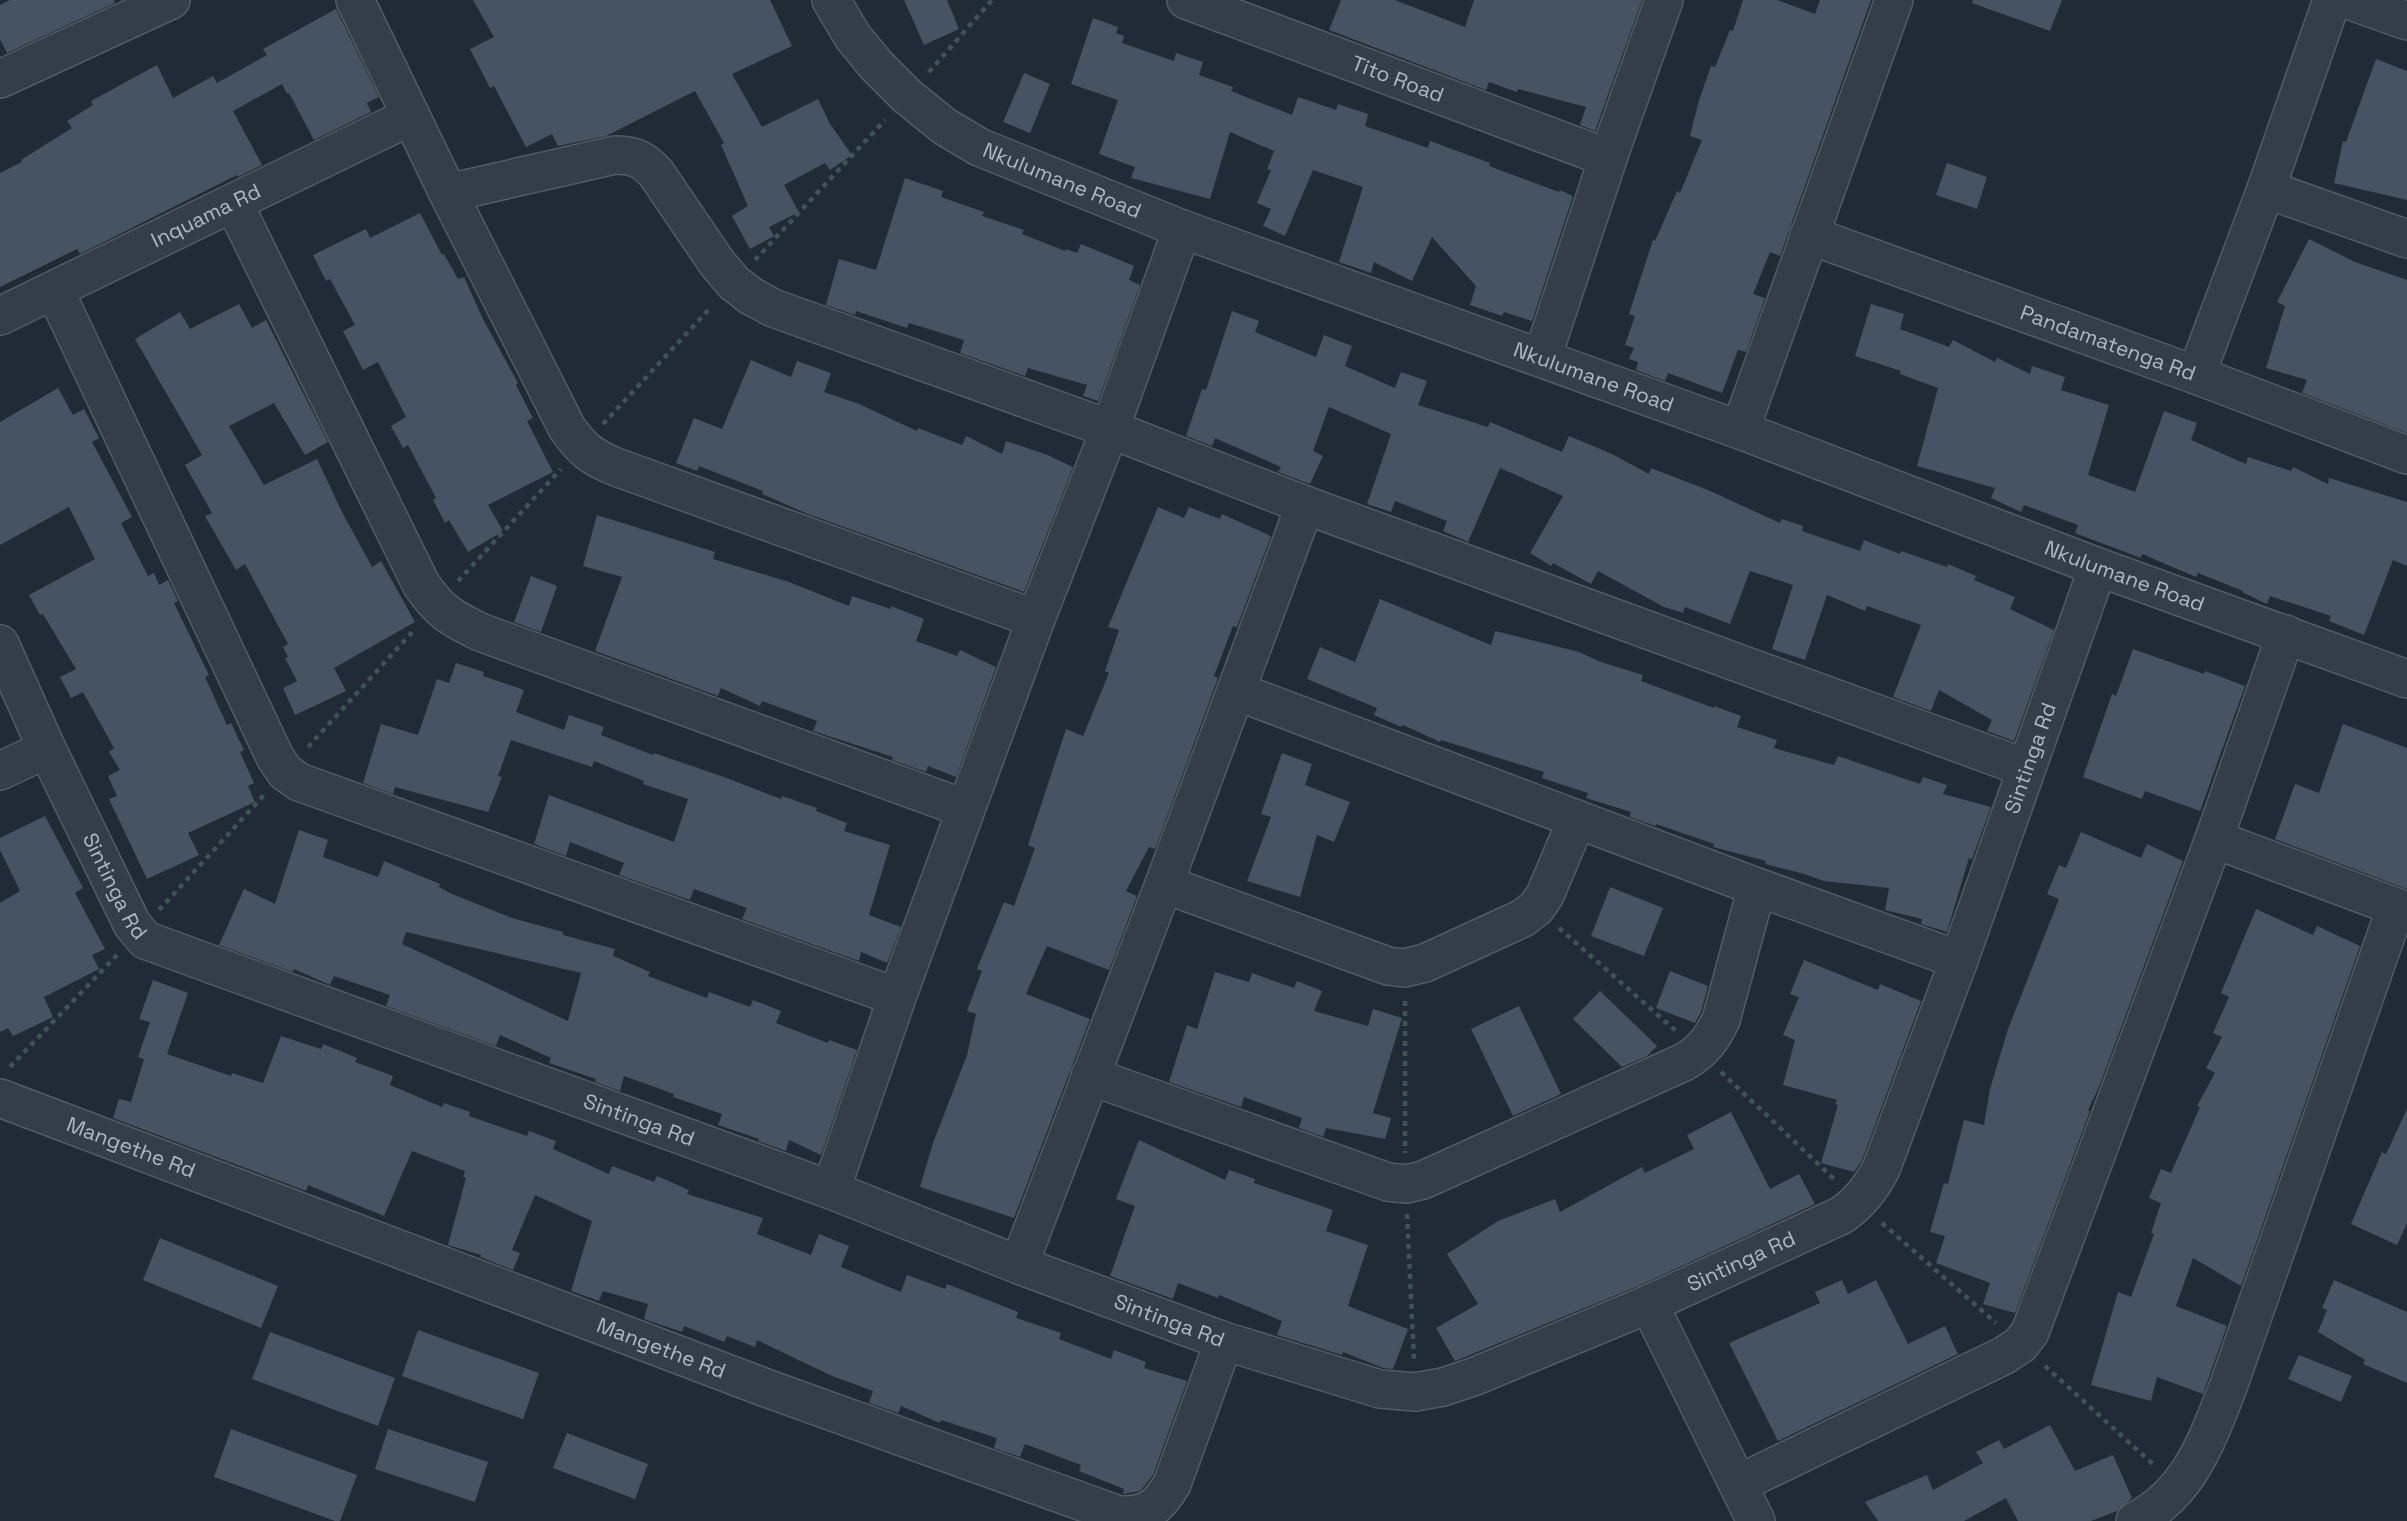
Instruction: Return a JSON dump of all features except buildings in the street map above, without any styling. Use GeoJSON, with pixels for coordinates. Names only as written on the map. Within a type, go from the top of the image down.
{"type":"FeatureCollection","features":[{"type":"Feature","properties":{"kind":"street"},"geometry":{"type":"LineString","coordinates":[[0,79],[171,0]]}},
{"type":"Feature","properties":{"kind":"street"},"geometry":{"type":"LineString","coordinates":[[355,0],[567,428],[581,448],[616,467],[1036,619]]}},
{"type":"Feature","properties":{"kind":"street","name":"Nkulumane Road"},"geometry":{"type":"LineString","coordinates":[[831,0],[853,37],[907,96],[944,126],[979,147],[1182,229],[1740,430],[2098,567],[2407,679]]}},
{"type":"Feature","properties":{"kind":"street","name":"Tito Road"},"geometry":{"type":"LineString","coordinates":[[1186,0],[1608,158]]}},
{"type":"Feature","properties":{"kind":"street"},"geometry":{"type":"LineString","coordinates":[[1542,358],[1664,0]]}},
{"type":"Feature","properties":{"kind":"street"},"geometry":{"type":"LineString","coordinates":[[1740,430],[1894,0]]}},
{"type":"Feature","properties":{"kind":"street"},"geometry":{"type":"LineString","coordinates":[[2196,375],[2266,189],[2332,0]]}},
{"type":"Feature","properties":{"kind":"street"},"geometry":{"type":"LineString","coordinates":[[2348,0],[2407,21]]}},
{"type":"Feature","properties":{"kind":"street","name":"Inquama Rd"},"geometry":{"type":"LineString","coordinates":[[0,316],[411,116]]}},
{"type":"Feature","properties":{"kind":"street"},"geometry":{"type":"LineString","coordinates":[[449,193],[615,155],[631,155],[644,161],[656,173],[717,263],[734,283],[773,308],[1110,429],[1305,505],[2026,768]]}},
{"type":"Feature","properties":{"kind":"street"},"geometry":{"type":"LineString","coordinates":[[2266,189],[2407,239]]}},
{"type":"Feature","properties":{"kind":"street"},"geometry":{"type":"LineString","coordinates":[[234,204],[421,584],[435,606],[480,632],[966,809]]}},
{"type":"Feature","properties":{"kind":"street"},"geometry":{"type":"LineString","coordinates":[[831,1190],[897,997],[1182,229]]}},
{"type":"Feature","properties":{"kind":"street","name":"Pandamatenga Rd"},"geometry":{"type":"LineString","coordinates":[[1810,235],[2196,375],[2407,455]]}},
{"type":"Feature","properties":{"kind":"street"},"geometry":{"type":"LineString","coordinates":[[55,291],[275,757],[285,772],[299,782],[897,997]]}},
{"type":"Feature","properties":{"kind":"street"},"geometry":{"type":"LineString","coordinates":[[1018,1265],[1305,505]]}},
{"type":"Feature","properties":{"kind":"street","name":"Sintinga Rd"},"geometry":{"type":"LineString","coordinates":[[0,644],[47,748],[138,933],[145,940],[831,1190],[1018,1265],[1224,1341],[1380,1389],[1415,1392],[1443,1387],[1473,1377],[1649,1304],[1842,1215],[1871,1188],[1881,1169],[1959,960],[2098,567]]}},
{"type":"Feature","properties":{"kind":"street"},"geometry":{"type":"LineString","coordinates":[[1738,1484],[2003,1356],[2020,1345],[2030,1332],[2039,1314],[2214,839],[2286,634]]}},
{"type":"Feature","properties":{"kind":"street"},"geometry":{"type":"LineString","coordinates":[[1236,691],[1959,960]]}},
{"type":"Feature","properties":{"kind":"street"},"geometry":{"type":"LineString","coordinates":[[0,771],[47,748]]}},
{"type":"Feature","properties":{"kind":"street"},"geometry":{"type":"LineString","coordinates":[[1164,884],[1388,966],[1404,968],[1424,963],[1523,918],[1536,908],[1545,895],[1577,818]]}},
{"type":"Feature","properties":{"kind":"street"},"geometry":{"type":"LineString","coordinates":[[2135,1521],[2152,1512],[2179,1488],[2211,1430],[2401,909],[2214,839]]}},
{"type":"Feature","properties":{"kind":"street"},"geometry":{"type":"LineString","coordinates":[[1090,1076],[1388,1182],[1406,1184],[1423,1180],[1701,1052],[1711,1040],[1721,1020],[1757,887]]}},
{"type":"Feature","properties":{"kind":"street","name":"Mangethe Rd"},"geometry":{"type":"LineString","coordinates":[[5,1083],[702,1364],[1119,1515],[1135,1516],[1150,1511],[1168,1492],[1224,1341]]}},
{"type":"Feature","properties":{"kind":"street"},"geometry":{"type":"LineString","coordinates":[[1649,1304],[1756,1521]]}},
{"type":"Feature","properties":{"kind":"path"},"geometry":{"type":"LineString","coordinates":[[5,1083],[435,606],[907,96],[992,0]]}}]}
